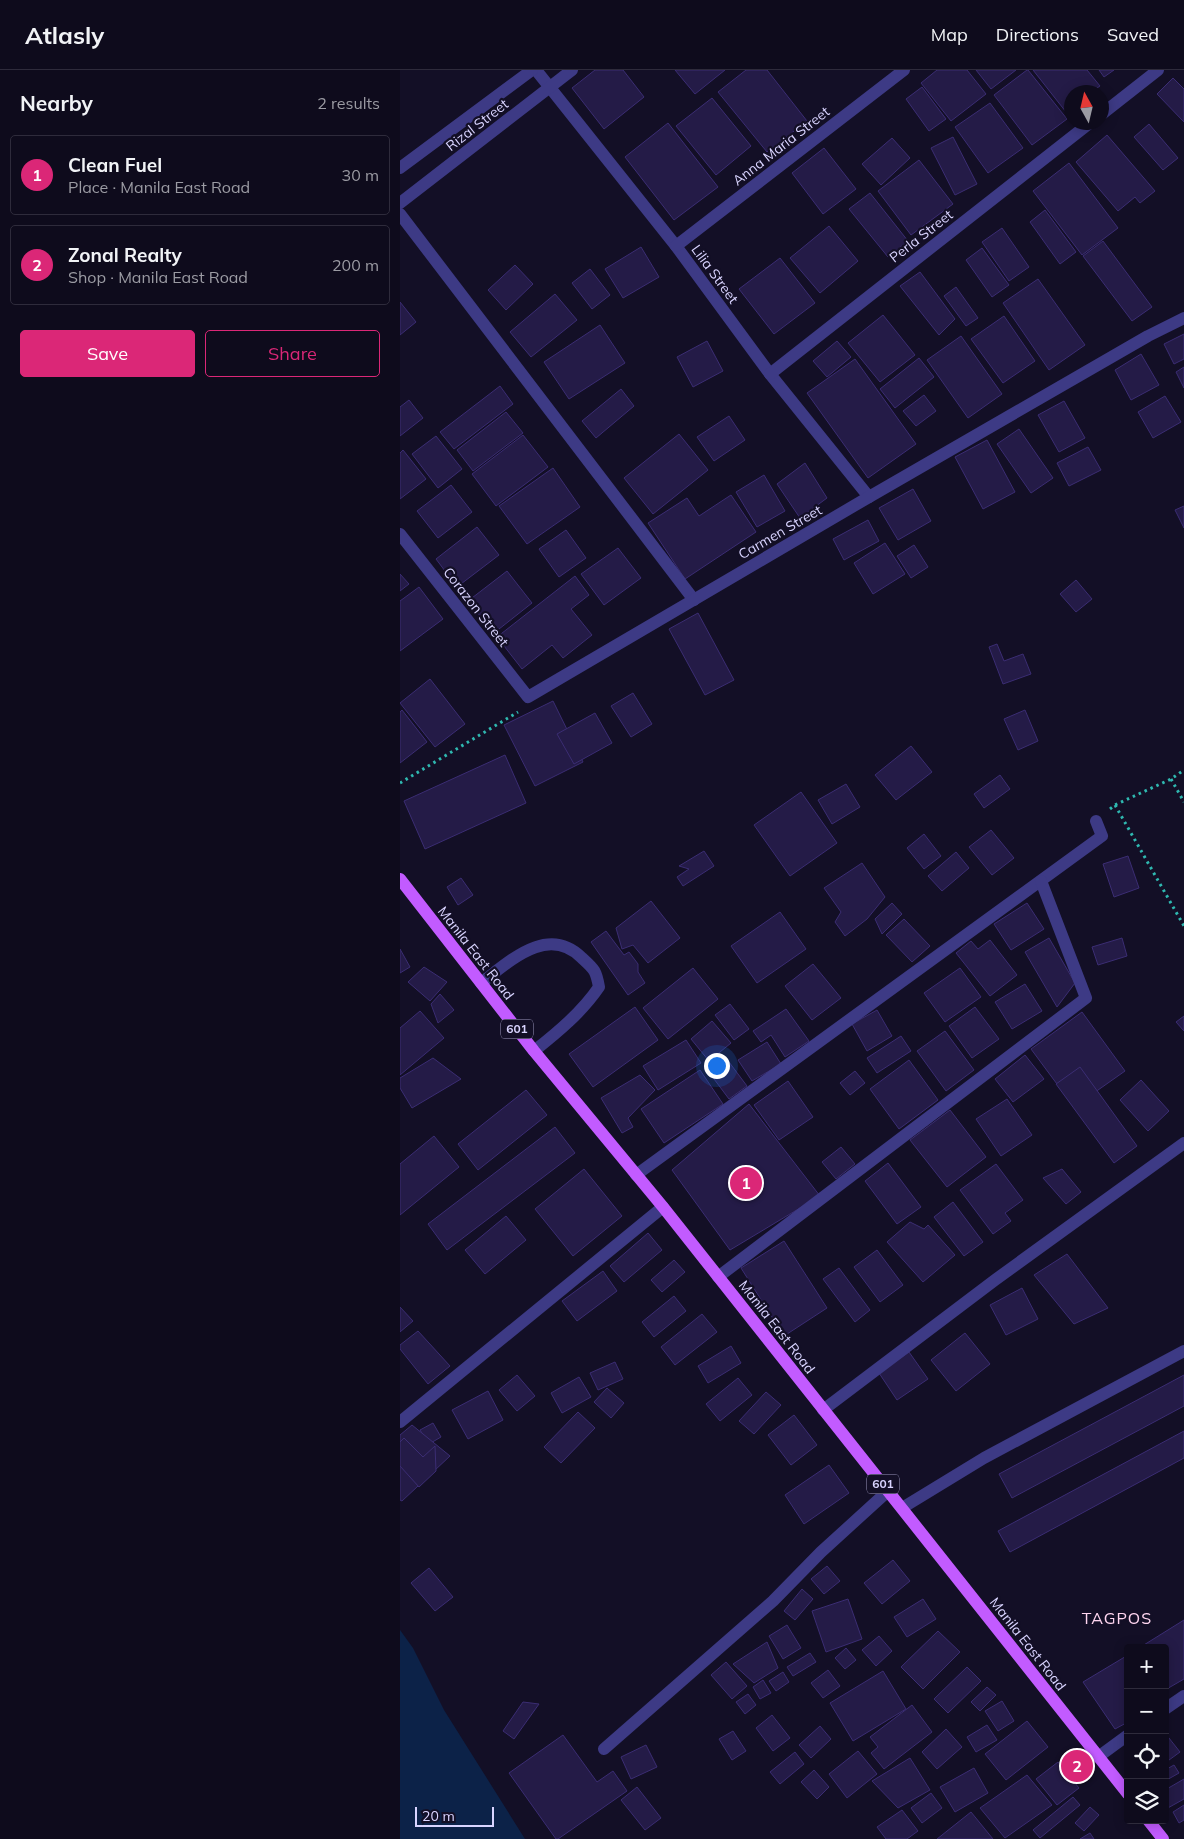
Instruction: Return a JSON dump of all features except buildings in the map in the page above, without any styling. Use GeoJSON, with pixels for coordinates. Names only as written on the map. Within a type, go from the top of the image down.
{"type":"FeatureCollection","features":[{"type":"Feature","properties":{"kind":"main road","name":"Manila East Road"},"geometry":{"type":"LineString","coordinates":[[400,879],[534,1051],[718,1276],[1124,1789]]}},
{"type":"Feature","properties":{"kind":"main road"},"geometry":{"type":"LineString","coordinates":[[1151,1824],[1162,1839]]}},
{"type":"Feature","properties":{"kind":"street","name":"Lilia Street"},"geometry":{"type":"LineString","coordinates":[[534,70],[550,87],[676,246],[770,374],[869,497]]}},
{"type":"Feature","properties":{"kind":"street","name":"Rizal Street"},"geometry":{"type":"LineString","coordinates":[[400,168],[534,70]]}},
{"type":"Feature","properties":{"kind":"street","name":"Rizal Street"},"geometry":{"type":"LineString","coordinates":[[400,203],[572,70]]}},
{"type":"Feature","properties":{"kind":"street","name":"Anna Maria Street"},"geometry":{"type":"LineString","coordinates":[[676,246],[904,70]]}},
{"type":"Feature","properties":{"kind":"street"},"geometry":{"type":"LineString","coordinates":[[1109,108],[1158,70]]}},
{"type":"Feature","properties":{"kind":"street","name":"Perla Street"},"geometry":{"type":"LineString","coordinates":[[770,374],[1081,130]]}},
{"type":"Feature","properties":{"kind":"street"},"geometry":{"type":"LineString","coordinates":[[400,214],[694,600]]}},
{"type":"Feature","properties":{"kind":"street","name":"Carmen Street"},"geometry":{"type":"LineString","coordinates":[[528,697],[869,497],[1148,336],[1184,318]]}},
{"type":"Feature","properties":{"kind":"street","name":"Corazon Street"},"geometry":{"type":"LineString","coordinates":[[400,534],[528,697]]}},
{"type":"Feature","properties":{"kind":"street"},"geometry":{"type":"LineString","coordinates":[[636,1176],[1102,836],[1096,821]]}},
{"type":"Feature","properties":{"kind":"street"},"geometry":{"type":"LineString","coordinates":[[718,1276],[1086,998],[1041,881]]}},
{"type":"Feature","properties":{"kind":"street"},"geometry":{"type":"LineString","coordinates":[[481,983],[518,956],[538,945],[555,943],[573,949],[596,972],[599,987],[590,1001],[559,1032],[534,1051]]}},
{"type":"Feature","properties":{"kind":"street"},"geometry":{"type":"LineString","coordinates":[[823,1410],[995,1280],[1184,1143]]}},
{"type":"Feature","properties":{"kind":"street"},"geometry":{"type":"LineString","coordinates":[[400,1422],[663,1208]]}},
{"type":"Feature","properties":{"kind":"street"},"geometry":{"type":"LineString","coordinates":[[902,1508],[984,1458],[1184,1351]]}},
{"type":"Feature","properties":{"kind":"street"},"geometry":{"type":"LineString","coordinates":[[604,1749],[773,1601],[821,1552],[888,1491]]}},
{"type":"Feature","properties":{"kind":"street"},"geometry":{"type":"LineString","coordinates":[[1169,1706],[1184,1696]]}},
{"type":"Feature","properties":{"kind":"street"},"geometry":{"type":"LineString","coordinates":[[1098,1756],[1124,1738]]}},
{"type":"Feature","properties":{"kind":"path"},"geometry":{"type":"LineString","coordinates":[[400,783],[522,709],[528,697]]}},
{"type":"Feature","properties":{"kind":"path"},"geometry":{"type":"LineString","coordinates":[[1096,821],[1115,805],[1170,779],[1184,770]]}},
{"type":"Feature","properties":{"kind":"path"},"geometry":{"type":"LineString","coordinates":[[1170,779],[1184,802]]}},
{"type":"Feature","properties":{"kind":"path"},"geometry":{"type":"LineString","coordinates":[[1115,805],[1184,926]]}},
{"type":"Feature","properties":{"kind":"water"},"geometry":{"type":"Polygon","coordinates":[[[400,1630],[413,1648],[444,1710],[525,1839],[400,1839],[400,1630]]]}},
{"type":"Feature","properties":{"kind":"place","name":"Clean Fuel"},"geometry":{"type":"Point","coordinates":[746,1183]}},
{"type":"Feature","properties":{"kind":"place","name":"Zonal Realty"},"geometry":{"type":"Point","coordinates":[1077,1766]}},
{"type":"Feature","properties":{"kind":"district","name":"TAGPOS"},"geometry":{"type":"Point","coordinates":[1117,1618]}}]}
